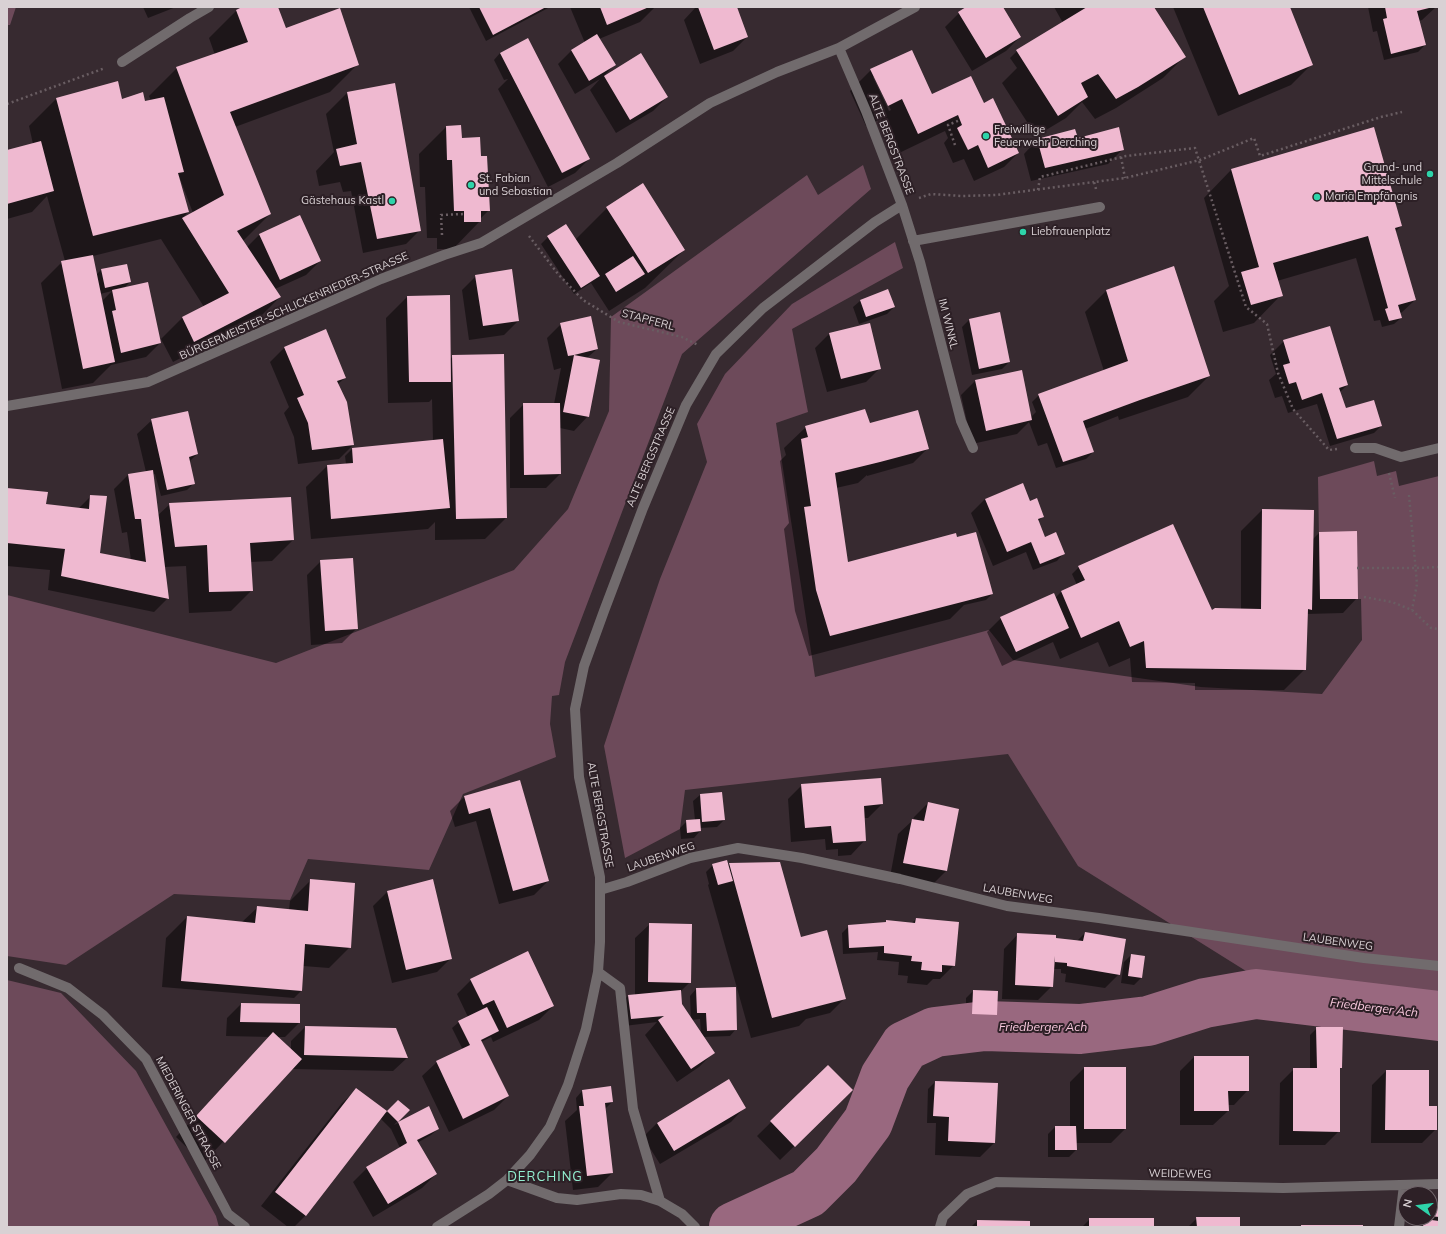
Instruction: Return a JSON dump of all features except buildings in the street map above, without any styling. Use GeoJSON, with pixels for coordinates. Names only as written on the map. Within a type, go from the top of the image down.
{"type":"FeatureCollection","features":[{"type":"Feature","properties":{"kind":"street"},"geometry":{"type":"LineString","coordinates":[[122,62],[209,7]]}},
{"type":"Feature","properties":{"kind":"street","name":"BÜRGERMEISTER-SCHLICKENRIEDER-STRASSE"},"geometry":{"type":"LineString","coordinates":[[7,406],[148,382],[381,279],[444,255],[481,244],[617,163],[710,104],[777,72],[839,48],[915,7]]}},
{"type":"Feature","properties":{"kind":"street","name":"ALTE BERGSTRASSE"},"geometry":{"type":"LineString","coordinates":[[436,1227],[489,1194],[508,1180],[530,1155],[550,1127],[568,1085],[586,1029],[598,972],[600,942],[600,877],[579,777],[575,709],[584,666],[643,508],[686,404],[716,354],[763,308],[875,222],[902,205],[866,111],[839,48]]}},
{"type":"Feature","properties":{"kind":"street","name":"IM WINKL"},"geometry":{"type":"LineString","coordinates":[[902,205],[920,262],[961,421],[973,448]]}},
{"type":"Feature","properties":{"kind":"street"},"geometry":{"type":"LineString","coordinates":[[913,241],[1100,207]]}},
{"type":"Feature","properties":{"kind":"street"},"geometry":{"type":"LineString","coordinates":[[1355,448],[1375,448],[1401,457],[1439,448]]}},
{"type":"Feature","properties":{"kind":"street","name":"LAUBENWEG"},"geometry":{"type":"LineString","coordinates":[[600,890],[627,882],[690,858],[738,848],[810,860],[900,879],[1007,906],[1099,918],[1364,958],[1439,966]]}},
{"type":"Feature","properties":{"kind":"street","name":"MIEDERINGER STRASSE"},"geometry":{"type":"LineString","coordinates":[[19,968],[68,988],[103,1015],[146,1059],[228,1214],[245,1227]]}},
{"type":"Feature","properties":{"kind":"street"},"geometry":{"type":"LineString","coordinates":[[598,972],[620,988],[633,1109],[660,1201]]}},
{"type":"Feature","properties":{"kind":"street"},"geometry":{"type":"LineString","coordinates":[[508,1180],[556,1198],[577,1200],[620,1194],[641,1195],[660,1201],[682,1214],[694,1226]]}},
{"type":"Feature","properties":{"kind":"street","name":"WEIDEWEG"},"geometry":{"type":"LineString","coordinates":[[940,1227],[943,1217],[967,1194],[996,1182],[1283,1188],[1439,1184]]}},
{"type":"Feature","properties":{"kind":"street"},"geometry":{"type":"LineString","coordinates":[[1400,1227],[1404,1185]]}},
{"type":"Feature","properties":{"kind":"path"},"geometry":{"type":"LineString","coordinates":[[7,104],[122,62]]}},
{"type":"Feature","properties":{"kind":"path"},"geometry":{"type":"LineString","coordinates":[[1105,181],[1125,178],[1200,160],[1254,138],[1260,156],[1381,117],[1402,112]]}},
{"type":"Feature","properties":{"kind":"path"},"geometry":{"type":"LineString","coordinates":[[955,145],[948,125],[960,120]]}},
{"type":"Feature","properties":{"kind":"path"},"geometry":{"type":"LineString","coordinates":[[1038,190],[1040,177],[1121,157],[1195,148],[1246,307],[1267,324],[1278,372],[1293,409],[1329,450],[1355,448]]}},
{"type":"Feature","properties":{"kind":"path"},"geometry":{"type":"LineString","coordinates":[[1121,157],[1125,178]]}},
{"type":"Feature","properties":{"kind":"path"},"geometry":{"type":"LineString","coordinates":[[902,205],[931,194],[962,196],[996,195],[1094,182]]}},
{"type":"Feature","properties":{"kind":"path"},"geometry":{"type":"LineString","coordinates":[[442,226],[441,215],[464,214]]}},
{"type":"Feature","properties":{"kind":"path","name":"STAPFERL"},"geometry":{"type":"LineString","coordinates":[[518,221],[558,274],[583,300],[619,322],[682,337],[716,354]]}},
{"type":"Feature","properties":{"kind":"path"},"geometry":{"type":"LineString","coordinates":[[1389,473],[1395,498]]}},
{"type":"Feature","properties":{"kind":"path"},"geometry":{"type":"LineString","coordinates":[[1409,495],[1417,584],[1412,610]]}},
{"type":"Feature","properties":{"kind":"path"},"geometry":{"type":"LineString","coordinates":[[1358,568],[1439,567]]}},
{"type":"Feature","properties":{"kind":"path"},"geometry":{"type":"LineString","coordinates":[[1364,597],[1392,602],[1412,610],[1431,628],[1439,629]]}},
{"type":"Feature","properties":{"kind":"shaded area"},"geometry":{"type":"Polygon","coordinates":[[[7,7],[16,7],[10,25],[7,25],[7,7]]]}},
{"type":"Feature","properties":{"kind":"shaded area"},"geometry":{"type":"Polygon","coordinates":[[[863,165],[871,189],[682,354],[565,662],[559,695],[552,696],[550,724],[556,757],[463,794],[429,870],[308,859],[290,900],[174,894],[66,965],[7,956],[7,595],[276,663],[514,570],[568,509],[609,411],[611,317],[807,175],[818,195],[863,165]]]}},
{"type":"Feature","properties":{"kind":"shaded area"},"geometry":{"type":"Polygon","coordinates":[[[895,242],[903,268],[792,329],[808,412],[776,423],[815,677],[989,630],[1013,660],[1201,687],[1322,694],[1362,640],[1361,599],[1320,599],[1318,477],[1374,461],[1377,476],[1396,471],[1399,486],[1439,476],[1439,1012],[1286,996],[1078,866],[1008,754],[685,790],[680,829],[625,858],[604,746],[660,579],[707,462],[697,424],[725,374],[792,304],[895,242]]]}},
{"type":"Feature","properties":{"kind":"shaded area"},"geometry":{"type":"Polygon","coordinates":[[[7,980],[61,993],[136,1071],[216,1216],[219,1227],[7,1227],[7,980]]]}},
{"type":"Feature","properties":{"kind":"waterway","name":"Friedberger Ach"},"geometry":{"type":"LineString","coordinates":[[734,1227],[808,1193],[836,1165],[868,1122],[885,1077],[905,1046],[935,1032],[985,1026],[1080,1029],[1148,1021],[1205,1003],[1256,994],[1439,1016]]}},
{"type":"Feature","properties":{"kind":"place","name":"Freiwillige Feuerwehr Derching"},"geometry":{"type":"Point","coordinates":[986,136]}},
{"type":"Feature","properties":{"kind":"place","name":"Grund- und Mittelschule"},"geometry":{"type":"Point","coordinates":[1430,174]}},
{"type":"Feature","properties":{"kind":"place","name":"St. Fabian und Sebastian"},"geometry":{"type":"Point","coordinates":[471,185]}},
{"type":"Feature","properties":{"kind":"place","name":"Mariä Empfängnis"},"geometry":{"type":"Point","coordinates":[1317,197]}},
{"type":"Feature","properties":{"kind":"place","name":"Gästehaus Kastl"},"geometry":{"type":"Point","coordinates":[392,201]}},
{"type":"Feature","properties":{"kind":"place","name":"Liebfrauenplatz"},"geometry":{"type":"Point","coordinates":[1023,232]}},
{"type":"Feature","properties":{"kind":"district","name":"DERCHING"},"geometry":{"type":"Point","coordinates":[545,1177]}}]}
